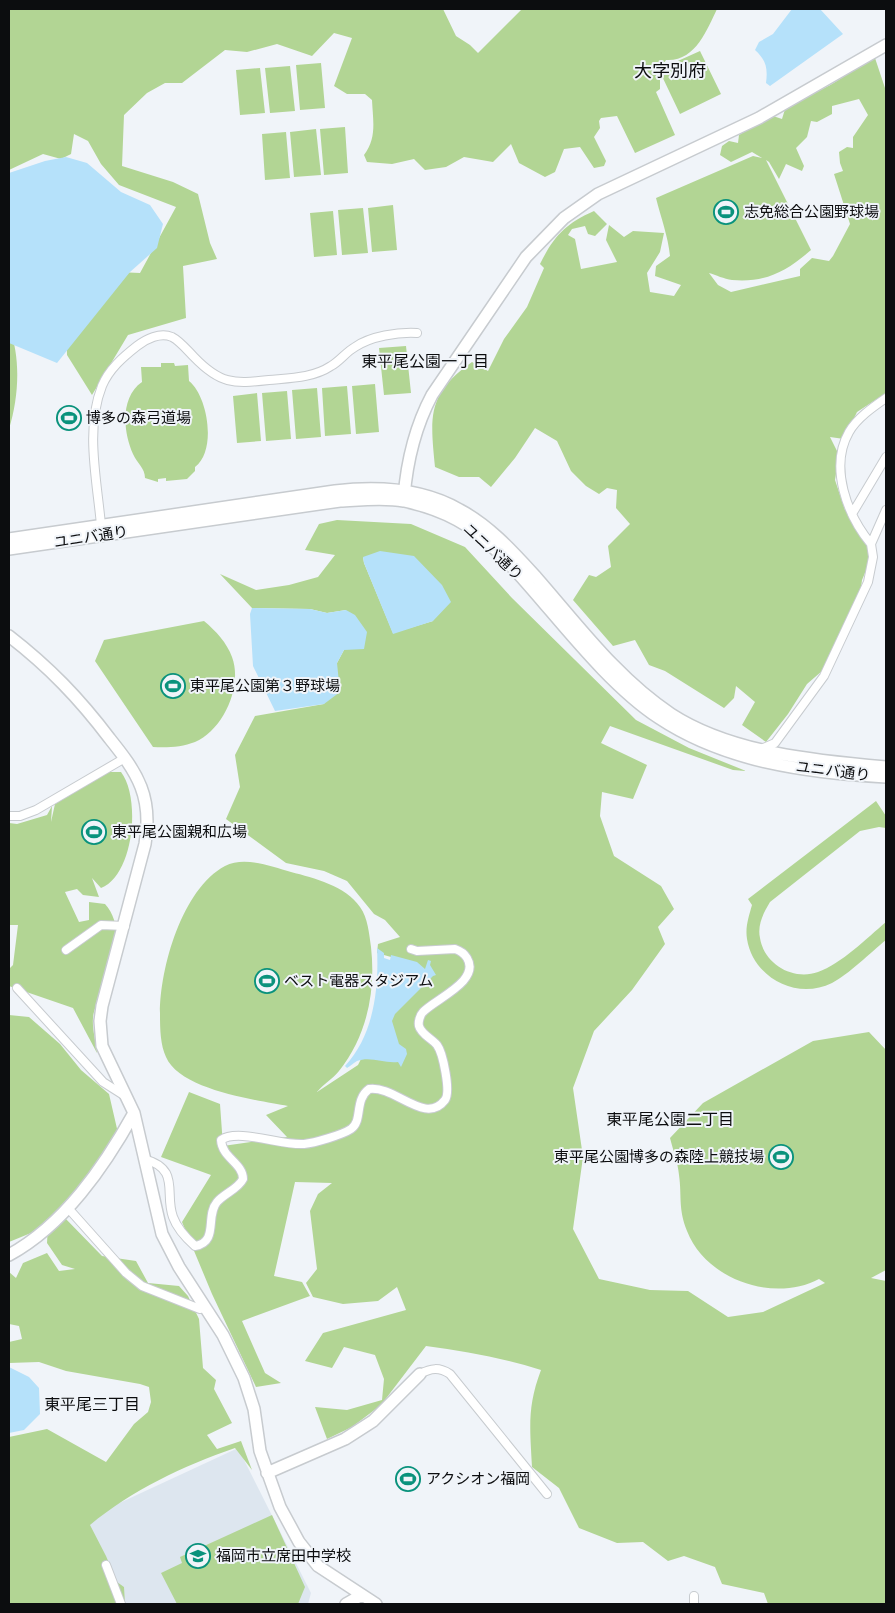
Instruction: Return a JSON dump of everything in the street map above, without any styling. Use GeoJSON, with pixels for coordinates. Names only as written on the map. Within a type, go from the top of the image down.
{"type":"FeatureCollection","features":[{"type":"Feature","properties":{"kind":"street"},"geometry":{"type":"LineString","coordinates":[[404,496],[410,447],[420,416],[432,395],[526,257],[553,228],[598,194],[759,118],[886,44]]}},
{"type":"Feature","properties":{"kind":"street"},"geometry":{"type":"LineString","coordinates":[[101,525],[93,434],[98,400],[103,385],[112,370],[123,357],[147,338],[170,336],[179,342],[208,372],[221,380],[257,382],[309,376],[331,367],[355,346],[365,341],[403,332],[417,333]]}},
{"type":"Feature","properties":{"kind":"street"},"geometry":{"type":"LineString","coordinates":[[759,755],[775,743],[824,676],[868,582],[873,558],[870,544],[852,514],[844,489],[842,453],[849,431],[867,412],[886,398]]}},
{"type":"Feature","properties":{"kind":"street"},"geometry":{"type":"LineString","coordinates":[[852,514],[886,457]]}},
{"type":"Feature","properties":{"kind":"street","name":"ユニバ通り"},"geometry":{"type":"LineString","coordinates":[[9,539],[358,488],[446,504],[483,525],[514,553],[625,678],[657,704],[705,731],[759,755],[841,775],[886,777]]}},
{"type":"Feature","properties":{"kind":"street","name":"ユニバ通り"},"geometry":{"type":"LineString","coordinates":[[9,549],[340,501],[404,496]]}},
{"type":"Feature","properties":{"kind":"street"},"geometry":{"type":"LineString","coordinates":[[870,544],[883,525],[886,510]]}},
{"type":"Feature","properties":{"kind":"street"},"geometry":{"type":"LineString","coordinates":[[9,636],[66,685],[125,758],[141,787],[147,831],[143,859],[100,1021],[102,1046],[134,1113],[162,1234],[223,1335],[249,1393],[254,1409],[260,1451],[280,1508],[299,1542],[318,1566],[360,1596],[376,1604]]}},
{"type":"Feature","properties":{"kind":"street","name":"ユニバ通り"},"geometry":{"type":"LineString","coordinates":[[759,755],[886,767]]}},
{"type":"Feature","properties":{"kind":"street"},"geometry":{"type":"LineString","coordinates":[[9,816],[20,816],[36,810],[125,758]]}},
{"type":"Feature","properties":{"kind":"street"},"geometry":{"type":"LineString","coordinates":[[66,950],[101,925],[125,926]]}},
{"type":"Feature","properties":{"kind":"street"},"geometry":{"type":"LineString","coordinates":[[144,1159],[156,1162],[167,1174],[171,1187],[173,1218],[186,1239],[195,1246],[201,1245],[207,1240],[212,1231],[210,1218],[212,1208],[243,1179],[240,1168],[222,1150],[221,1140],[225,1137],[238,1136],[304,1144],[315,1141],[352,1128],[356,1122],[363,1093],[369,1089],[387,1090],[415,1108],[423,1109],[438,1106],[448,1096],[443,1057],[437,1046],[420,1029],[418,1024],[421,1013],[462,982],[470,969],[469,963],[461,951],[455,949],[417,951],[411,949]]}},
{"type":"Feature","properties":{"kind":"street"},"geometry":{"type":"LineString","coordinates":[[17,988],[103,1082],[126,1097]]}},
{"type":"Feature","properties":{"kind":"street"},"geometry":{"type":"LineString","coordinates":[[9,1255],[33,1240],[68,1208],[120,1139],[134,1113]]}},
{"type":"Feature","properties":{"kind":"street"},"geometry":{"type":"LineString","coordinates":[[68,1208],[126,1273],[142,1286],[200,1309],[205,1306]]}},
{"type":"Feature","properties":{"kind":"street"},"geometry":{"type":"LineString","coordinates":[[267,1472],[345,1439],[373,1420],[420,1374],[435,1368],[450,1374],[547,1494]]}},
{"type":"Feature","properties":{"kind":"street"},"geometry":{"type":"LineString","coordinates":[[106,1565],[121,1604]]}},
{"type":"Feature","properties":{"kind":"street"},"geometry":{"type":"LineString","coordinates":[[346,1604],[360,1596]]}},
{"type":"Feature","properties":{"kind":"shaded area","name":"福岡市立席田中学校"},"geometry":{"type":"Polygon","coordinates":[[[238,1448],[311,1593],[308,1604],[125,1604],[85,1519],[238,1448]]]}},
{"type":"Feature","properties":{"kind":"green space"},"geometry":{"type":"Polygon","coordinates":[[[9,9],[443,9],[456,36],[478,53],[522,9],[717,9],[699,43],[685,56],[666,60],[660,69],[700,51],[721,94],[680,114],[660,72],[660,89],[656,92],[675,135],[635,153],[617,116],[601,118],[599,121],[600,128],[594,137],[606,161],[604,166],[594,168],[580,147],[564,149],[555,172],[545,177],[519,163],[511,144],[493,162],[464,157],[446,167],[425,170],[414,159],[392,164],[367,162],[364,155],[373,136],[372,100],[365,94],[347,94],[334,86],[352,38],[334,33],[312,56],[277,44],[247,52],[225,50],[182,83],[165,83],[147,93],[124,115],[122,166],[173,182],[198,194],[210,243],[217,259],[183,266],[186,318],[128,335],[92,395],[67,355],[66,306],[96,271],[140,273],[176,207],[119,185],[101,164],[88,141],[74,134],[71,154],[61,159],[43,154],[9,170],[9,9]]]}},
{"type":"Feature","properties":{"kind":"green space"},"geometry":{"type":"Polygon","coordinates":[[[864,53],[875,58],[886,91],[886,393],[857,412],[844,439],[830,437],[839,455],[835,480],[845,510],[865,529],[870,561],[862,580],[860,596],[822,671],[807,684],[788,714],[766,742],[742,725],[755,702],[736,686],[734,698],[724,708],[665,671],[649,665],[635,640],[613,646],[573,600],[589,575],[596,577],[611,567],[608,546],[630,524],[616,508],[617,490],[607,488],[599,494],[586,486],[571,471],[557,441],[535,428],[515,458],[491,487],[479,477],[459,477],[435,467],[432,434],[433,420],[439,396],[457,374],[472,362],[488,371],[504,339],[527,307],[544,268],[540,264],[545,254],[556,238],[568,226],[594,211],[607,224],[595,236],[588,234],[585,226],[572,229],[568,235],[575,239],[581,269],[617,262],[606,240],[609,225],[624,237],[633,231],[664,233],[660,252],[647,273],[650,292],[674,296],[681,285],[655,276],[656,266],[670,256],[656,198],[753,156],[762,158],[752,152],[731,162],[720,155],[722,146],[729,141],[738,143],[739,135],[770,115],[782,119],[786,106],[830,85],[858,63],[864,53]],[[859,99],[832,106],[832,114],[817,122],[811,121],[807,137],[796,148],[804,166],[802,171],[786,164],[779,179],[766,160],[811,250],[784,270],[755,280],[732,280],[709,273],[718,285],[731,292],[800,276],[800,269],[812,258],[829,261],[850,224],[834,174],[843,171],[839,152],[847,147],[853,148],[853,137],[868,115],[859,99]]]}},
{"type":"Feature","properties":{"kind":"green space"},"geometry":{"type":"Polygon","coordinates":[[[321,63],[325,108],[300,110],[296,65],[321,63]]]}},
{"type":"Feature","properties":{"kind":"green space"},"geometry":{"type":"Polygon","coordinates":[[[290,66],[295,111],[270,113],[265,68],[290,66]]]}},
{"type":"Feature","properties":{"kind":"green space"},"geometry":{"type":"Polygon","coordinates":[[[260,68],[265,113],[240,115],[236,70],[260,68]]]}},
{"type":"Feature","properties":{"kind":"green space"},"geometry":{"type":"Polygon","coordinates":[[[345,127],[348,173],[324,175],[320,129],[345,127]]]}},
{"type":"Feature","properties":{"kind":"green space"},"geometry":{"type":"Polygon","coordinates":[[[316,129],[321,175],[294,177],[290,132],[316,129]]]}},
{"type":"Feature","properties":{"kind":"green space"},"geometry":{"type":"Polygon","coordinates":[[[286,132],[290,178],[265,180],[262,134],[286,132]]]}},
{"type":"Feature","properties":{"kind":"green space"},"geometry":{"type":"Polygon","coordinates":[[[393,205],[397,250],[372,252],[368,208],[393,205]]]}},
{"type":"Feature","properties":{"kind":"green space"},"geometry":{"type":"Polygon","coordinates":[[[363,208],[368,253],[342,255],[338,210],[363,208]]]}},
{"type":"Feature","properties":{"kind":"green space"},"geometry":{"type":"Polygon","coordinates":[[[333,211],[337,255],[314,257],[310,213],[333,211]]]}},
{"type":"Feature","properties":{"kind":"green space"},"geometry":{"type":"Polygon","coordinates":[[[9,327],[17,364],[17,391],[9,429],[9,327]]]}},
{"type":"Feature","properties":{"kind":"green space"},"geometry":{"type":"Polygon","coordinates":[[[406,346],[411,393],[384,395],[379,348],[406,346]]]}},
{"type":"Feature","properties":{"kind":"green space"},"geometry":{"type":"Polygon","coordinates":[[[161,363],[174,363],[175,366],[188,365],[189,381],[196,388],[205,411],[208,437],[202,459],[195,467],[195,471],[187,479],[166,481],[166,478],[158,479],[158,482],[145,478],[142,468],[133,454],[127,436],[126,415],[130,396],[142,382],[141,367],[161,367],[161,363]]]}},
{"type":"Feature","properties":{"kind":"green space"},"geometry":{"type":"Polygon","coordinates":[[[375,384],[379,432],[356,434],[352,386],[375,384]]]}},
{"type":"Feature","properties":{"kind":"green space"},"geometry":{"type":"Polygon","coordinates":[[[347,386],[351,434],[325,436],[322,388],[347,386]]]}},
{"type":"Feature","properties":{"kind":"green space"},"geometry":{"type":"Polygon","coordinates":[[[317,388],[321,437],[296,439],[292,390],[317,388]]]}},
{"type":"Feature","properties":{"kind":"green space"},"geometry":{"type":"Polygon","coordinates":[[[287,391],[291,439],[266,441],[262,393],[287,391]]]}},
{"type":"Feature","properties":{"kind":"green space"},"geometry":{"type":"Polygon","coordinates":[[[257,393],[261,441],[237,443],[233,396],[257,393]]]}},
{"type":"Feature","properties":{"kind":"green space"},"geometry":{"type":"Polygon","coordinates":[[[337,520],[411,524],[465,547],[512,598],[636,720],[689,748],[746,771],[733,770],[610,726],[601,743],[647,765],[633,799],[602,792],[600,816],[614,856],[661,886],[674,909],[658,927],[665,944],[632,990],[594,1031],[573,1088],[583,1157],[573,1229],[599,1279],[650,1290],[688,1291],[728,1317],[763,1312],[825,1283],[819,1279],[801,1286],[782,1289],[762,1287],[743,1282],[725,1274],[709,1263],[696,1248],[684,1223],[677,1161],[670,1138],[703,1103],[813,1041],[869,1032],[886,1050],[886,1270],[871,1278],[886,1281],[886,1604],[768,1604],[764,1593],[722,1584],[715,1567],[684,1556],[668,1561],[643,1542],[617,1543],[579,1528],[559,1488],[532,1467],[531,1407],[541,1370],[484,1355],[426,1346],[381,1405],[352,1427],[327,1439],[315,1407],[347,1410],[382,1400],[384,1379],[375,1355],[344,1347],[332,1368],[305,1361],[323,1333],[406,1310],[397,1287],[378,1301],[343,1304],[313,1297],[306,1283],[317,1269],[310,1211],[318,1194],[332,1183],[295,1182],[274,1276],[302,1282],[310,1296],[242,1321],[265,1373],[281,1383],[256,1387],[212,1294],[182,1222],[211,1175],[161,1157],[189,1092],[220,1104],[223,1146],[287,1137],[266,1115],[288,1106],[239,1097],[202,1085],[186,1078],[174,1068],[166,1057],[161,1035],[161,995],[164,974],[176,931],[197,892],[210,877],[232,863],[258,863],[310,877],[338,888],[354,900],[365,916],[371,947],[372,980],[367,1012],[357,1043],[349,1057],[337,1074],[317,1092],[358,1065],[362,1057],[389,1028],[412,963],[377,953],[378,944],[400,937],[385,920],[374,914],[347,881],[324,871],[286,863],[226,819],[240,787],[235,755],[255,716],[324,704],[337,663],[344,650],[346,610],[327,613],[310,609],[252,608],[220,574],[256,590],[289,585],[318,577],[335,555],[305,550],[319,524],[337,520]],[[363,557],[393,633],[433,621],[363,557]]]}},
{"type":"Feature","properties":{"kind":"green space","name":"東平尾公園第３野球場"},"geometry":{"type":"Polygon","coordinates":[[[204,621],[221,637],[232,657],[235,668],[235,681],[228,706],[214,728],[195,742],[174,747],[153,747],[95,661],[104,640],[204,621]]]}},
{"type":"Feature","properties":{"kind":"green space"},"geometry":{"type":"Polygon","coordinates":[[[108,772],[121,772],[131,799],[131,835],[127,852],[121,868],[112,880],[101,888],[92,878],[99,897],[83,895],[77,889],[65,892],[79,922],[89,920],[89,902],[105,904],[112,914],[115,925],[115,949],[109,973],[93,1015],[97,1053],[73,1008],[9,986],[9,969],[13,965],[18,925],[9,925],[9,823],[17,824],[47,815],[52,806],[51,822],[55,804],[108,772]]]}},
{"type":"Feature","properties":{"kind":"green space"},"geometry":{"type":"Polygon","coordinates":[[[876,801],[886,816],[886,828],[879,827],[860,831],[770,902],[765,910],[759,933],[767,956],[781,968],[799,974],[818,972],[836,963],[886,922],[886,940],[852,969],[832,983],[818,988],[804,989],[778,982],[767,974],[751,953],[747,939],[747,930],[752,905],[748,899],[876,801]]]}},
{"type":"Feature","properties":{"kind":"green space"},"geometry":{"type":"Polygon","coordinates":[[[9,1015],[29,1017],[60,1044],[81,1070],[109,1094],[118,1133],[64,1217],[102,1256],[136,1261],[148,1283],[179,1286],[188,1296],[199,1319],[203,1368],[216,1380],[214,1389],[232,1423],[207,1435],[217,1449],[241,1441],[252,1470],[235,1448],[159,1480],[106,1512],[90,1525],[117,1582],[124,1587],[125,1604],[9,1604],[9,1437],[47,1429],[106,1462],[134,1424],[148,1412],[151,1402],[149,1387],[140,1384],[66,1371],[39,1362],[9,1363],[9,1342],[22,1339],[19,1326],[9,1324],[9,1272],[16,1278],[23,1263],[47,1253],[59,1271],[75,1269],[62,1265],[47,1243],[48,1226],[9,1242],[9,1015]]]}},
{"type":"Feature","properties":{"kind":"green space"},"geometry":{"type":"Polygon","coordinates":[[[272,1515],[305,1587],[298,1604],[177,1604],[161,1573],[182,1563],[180,1557],[272,1515]]]}},
{"type":"Feature","properties":{"kind":"water"},"geometry":{"type":"Polygon","coordinates":[[[792,9],[820,9],[843,34],[770,86],[766,83],[767,73],[764,61],[755,50],[759,42],[773,34],[792,9]]]}},
{"type":"Feature","properties":{"kind":"water"},"geometry":{"type":"Polygon","coordinates":[[[66,157],[87,163],[121,192],[150,205],[163,224],[157,248],[130,272],[57,363],[9,343],[9,173],[45,161],[66,157]]]}},
{"type":"Feature","properties":{"kind":"water"},"geometry":{"type":"Polygon","coordinates":[[[380,551],[414,556],[442,585],[451,602],[433,621],[393,634],[363,557],[380,551]]]}},
{"type":"Feature","properties":{"kind":"water"},"geometry":{"type":"Polygon","coordinates":[[[252,608],[310,609],[327,613],[346,610],[355,615],[367,632],[364,649],[344,650],[337,663],[340,692],[324,704],[275,711],[253,666],[250,614],[252,608]]]}},
{"type":"Feature","properties":{"kind":"water"},"geometry":{"type":"Polygon","coordinates":[[[377,948],[384,953],[384,958],[390,960],[391,955],[417,962],[425,969],[428,960],[431,961],[430,965],[436,975],[395,1014],[392,1021],[399,1044],[406,1049],[407,1054],[401,1067],[398,1062],[367,1059],[357,1061],[347,1068],[345,1066],[363,1040],[373,1010],[377,979],[377,948]]]}},
{"type":"Feature","properties":{"kind":"water"},"geometry":{"type":"Polygon","coordinates":[[[9,1367],[29,1377],[39,1388],[40,1414],[24,1430],[9,1433],[9,1367]]]}},
{"type":"Feature","properties":{"kind":"place","name":"志免総合公園野球場"},"geometry":{"type":"Point","coordinates":[726,212]}},
{"type":"Feature","properties":{"kind":"place","name":"博多の森弓道場"},"geometry":{"type":"Point","coordinates":[69,418]}},
{"type":"Feature","properties":{"kind":"place","name":"東平尾公園第３野球場"},"geometry":{"type":"Point","coordinates":[173,686]}},
{"type":"Feature","properties":{"kind":"place","name":"東平尾公園親和広場"},"geometry":{"type":"Point","coordinates":[94,832]}},
{"type":"Feature","properties":{"kind":"place","name":"ベスト電器スタジアム"},"geometry":{"type":"Point","coordinates":[267,981]}},
{"type":"Feature","properties":{"kind":"place","name":"東平尾公園博多の森陸上競技場"},"geometry":{"type":"Point","coordinates":[781,1157]}},
{"type":"Feature","properties":{"kind":"place","name":"アクシオン福岡"},"geometry":{"type":"Point","coordinates":[408,1479]}},
{"type":"Feature","properties":{"kind":"place","name":"福岡市立席田中学校"},"geometry":{"type":"Point","coordinates":[198,1556]}},
{"type":"Feature","properties":{"kind":"district","name":"大字別府"},"geometry":{"type":"Point","coordinates":[670,71]}},
{"type":"Feature","properties":{"kind":"district","name":"東平尾公園一丁目"},"geometry":{"type":"Point","coordinates":[425,361]}},
{"type":"Feature","properties":{"kind":"district","name":"東平尾公園二丁目"},"geometry":{"type":"Point","coordinates":[670,1119]}},
{"type":"Feature","properties":{"kind":"district","name":"東平尾三丁目"},"geometry":{"type":"Point","coordinates":[92,1404]}}]}
